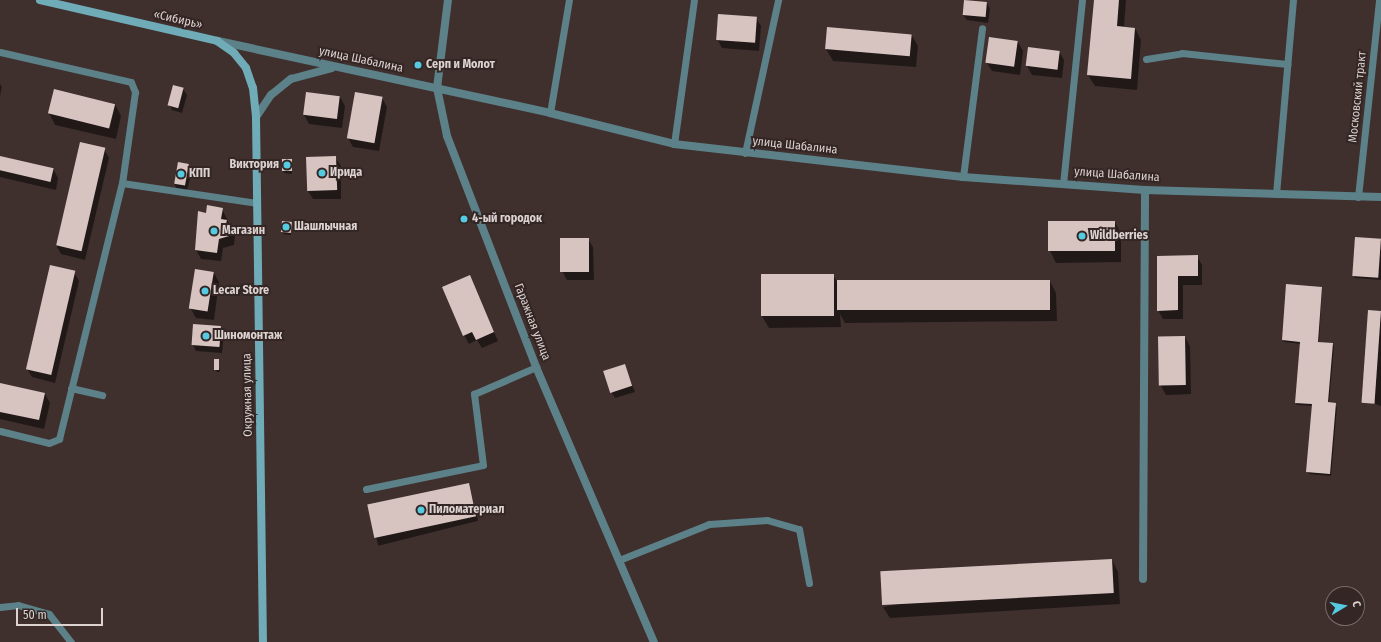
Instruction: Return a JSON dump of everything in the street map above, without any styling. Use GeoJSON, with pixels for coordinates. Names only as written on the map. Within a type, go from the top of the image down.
{"type":"FeatureCollection","features":[{"type":"Feature","properties":{"kind":"main road","name":"«Сибирь»"},"geometry":{"type":"LineString","coordinates":[[40,0],[217,41]]}},
{"type":"Feature","properties":{"kind":"main road","name":"Окружная улица"},"geometry":{"type":"LineString","coordinates":[[217,41],[234,53],[246,68],[253,88],[256,117],[263,642]]}},
{"type":"Feature","properties":{"kind":"street","name":"Гаражная улица"},"geometry":{"type":"LineString","coordinates":[[448,0],[437,88],[448,136],[536,367],[654,642]]}},
{"type":"Feature","properties":{"kind":"street","name":"улица Шабалина"},"geometry":{"type":"LineString","coordinates":[[217,41],[550,113],[674,144],[963,177],[1144,190],[1381,197]]}},
{"type":"Feature","properties":{"kind":"street"},"geometry":{"type":"LineString","coordinates":[[256,117],[271,95],[291,79],[337,67]]}},
{"type":"Feature","properties":{"kind":"street"},"geometry":{"type":"LineString","coordinates":[[1143,579],[1144,190]]}},
{"type":"Feature","properties":{"kind":"lane"},"geometry":{"type":"LineString","coordinates":[[550,113],[569,0]]}},
{"type":"Feature","properties":{"kind":"lane"},"geometry":{"type":"LineString","coordinates":[[674,144],[694,0]]}},
{"type":"Feature","properties":{"kind":"lane"},"geometry":{"type":"LineString","coordinates":[[745,153],[778,0]]}},
{"type":"Feature","properties":{"kind":"lane"},"geometry":{"type":"LineString","coordinates":[[1063,184],[1082,0]]}},
{"type":"Feature","properties":{"kind":"lane"},"geometry":{"type":"LineString","coordinates":[[1276,194],[1293,0]]}},
{"type":"Feature","properties":{"kind":"lane","name":"Московский тракт"},"geometry":{"type":"LineString","coordinates":[[1358,196],[1379,0]]}},
{"type":"Feature","properties":{"kind":"lane"},"geometry":{"type":"LineString","coordinates":[[963,177],[982,28]]}},
{"type":"Feature","properties":{"kind":"lane"},"geometry":{"type":"LineString","coordinates":[[0,52],[131,82],[135,92],[122,183],[59,439],[49,443],[0,431]]}},
{"type":"Feature","properties":{"kind":"lane"},"geometry":{"type":"LineString","coordinates":[[1146,58],[1182,53],[1287,64]]}},
{"type":"Feature","properties":{"kind":"lane"},"geometry":{"type":"LineString","coordinates":[[122,183],[257,203]]}},
{"type":"Feature","properties":{"kind":"lane"},"geometry":{"type":"LineString","coordinates":[[366,489],[483,465],[474,394],[536,367]]}},
{"type":"Feature","properties":{"kind":"lane"},"geometry":{"type":"LineString","coordinates":[[71,388],[102,395]]}},
{"type":"Feature","properties":{"kind":"lane"},"geometry":{"type":"LineString","coordinates":[[619,560],[709,524],[767,520],[799,529],[809,583]]}},
{"type":"Feature","properties":{"kind":"lane"},"geometry":{"type":"LineString","coordinates":[[0,607],[18,605],[49,614],[71,642]]}},
{"type":"Feature","properties":{"kind":"building"},"geometry":{"type":"Polygon","coordinates":[[[964,0],[987,2],[986,17],[963,15],[964,0]]]}},
{"type":"Feature","properties":{"kind":"building"},"geometry":{"type":"Polygon","coordinates":[[[1094,0],[1119,0],[1117,26],[1135,28],[1131,79],[1087,75],[1094,0]]]}},
{"type":"Feature","properties":{"kind":"building"},"geometry":{"type":"Polygon","coordinates":[[[718,14],[757,17],[755,43],[716,40],[718,14]]]}},
{"type":"Feature","properties":{"kind":"building"},"geometry":{"type":"Polygon","coordinates":[[[827,27],[912,34],[910,56],[825,49],[827,27]]]}},
{"type":"Feature","properties":{"kind":"building"},"geometry":{"type":"Polygon","coordinates":[[[989,37],[1018,41],[1014,67],[985,63],[989,37]]]}},
{"type":"Feature","properties":{"kind":"building"},"geometry":{"type":"Polygon","coordinates":[[[1028,47],[1060,51],[1057,70],[1026,66],[1028,47]]]}},
{"type":"Feature","properties":{"kind":"building"},"geometry":{"type":"Polygon","coordinates":[[[173,85],[184,88],[178,108],[168,105],[173,85]]]}},
{"type":"Feature","properties":{"kind":"building"},"geometry":{"type":"Polygon","coordinates":[[[54,89],[115,104],[109,128],[48,113],[54,89]]]}},
{"type":"Feature","properties":{"kind":"building"},"geometry":{"type":"Polygon","coordinates":[[[306,92],[340,96],[337,119],[303,115],[306,92]]]}},
{"type":"Feature","properties":{"kind":"building"},"geometry":{"type":"Polygon","coordinates":[[[355,92],[383,97],[374,143],[347,138],[355,92]]]}},
{"type":"Feature","properties":{"kind":"building"},"geometry":{"type":"Polygon","coordinates":[[[80,142],[105,148],[81,251],[56,245],[80,142]]]}},
{"type":"Feature","properties":{"kind":"building"},"geometry":{"type":"Polygon","coordinates":[[[0,156],[54,168],[50,182],[0,170],[0,156]]]}},
{"type":"Feature","properties":{"kind":"building","name":"Ирида"},"geometry":{"type":"Polygon","coordinates":[[[336,156],[337,190],[307,191],[306,157],[336,156]]]}},
{"type":"Feature","properties":{"kind":"building","name":"Виктория"},"geometry":{"type":"Polygon","coordinates":[[[282,159],[292,159],[292,171],[282,171],[282,159]]]}},
{"type":"Feature","properties":{"kind":"building","name":"КПП"},"geometry":{"type":"Polygon","coordinates":[[[178,162],[189,164],[185,186],[174,184],[178,162]]]}},
{"type":"Feature","properties":{"kind":"building","name":"Магазин"},"geometry":{"type":"Polygon","coordinates":[[[207,205],[223,208],[221,219],[227,220],[226,224],[231,225],[229,236],[219,239],[217,253],[195,250],[198,211],[206,213],[207,205]]]}},
{"type":"Feature","properties":{"kind":"building","name":"Шашлычная"},"geometry":{"type":"Polygon","coordinates":[[[282,221],[292,222],[291,233],[281,232],[282,221]]]}},
{"type":"Feature","properties":{"kind":"building","name":"Wildberries"},"geometry":{"type":"Polygon","coordinates":[[[1048,221],[1115,221],[1115,251],[1048,251],[1048,221]]]}},
{"type":"Feature","properties":{"kind":"building"},"geometry":{"type":"Polygon","coordinates":[[[1355,237],[1381,239],[1378,278],[1352,276],[1355,237]]]}},
{"type":"Feature","properties":{"kind":"building"},"geometry":{"type":"Polygon","coordinates":[[[560,238],[589,238],[589,272],[560,272],[560,238]]]}},
{"type":"Feature","properties":{"kind":"building"},"geometry":{"type":"Polygon","coordinates":[[[1198,255],[1198,276],[1178,276],[1178,310],[1157,311],[1157,256],[1198,255]]]}},
{"type":"Feature","properties":{"kind":"building"},"geometry":{"type":"Polygon","coordinates":[[[50,265],[75,271],[51,375],[26,369],[50,265]]]}},
{"type":"Feature","properties":{"kind":"building"},"geometry":{"type":"Polygon","coordinates":[[[195,269],[214,272],[208,311],[189,309],[195,269]]]}},
{"type":"Feature","properties":{"kind":"building"},"geometry":{"type":"Polygon","coordinates":[[[761,274],[834,274],[834,316],[761,316],[761,274]]]}},
{"type":"Feature","properties":{"kind":"building"},"geometry":{"type":"Polygon","coordinates":[[[470,275],[494,332],[476,340],[472,332],[463,336],[442,287],[470,275]]]}},
{"type":"Feature","properties":{"kind":"building"},"geometry":{"type":"Polygon","coordinates":[[[837,280],[1050,280],[1050,310],[837,310],[837,280]]]}},
{"type":"Feature","properties":{"kind":"building"},"geometry":{"type":"Polygon","coordinates":[[[1286,284],[1322,287],[1318,342],[1333,343],[1328,402],[1336,403],[1330,474],[1306,472],[1312,404],[1295,403],[1300,342],[1282,340],[1286,284]]]}},
{"type":"Feature","properties":{"kind":"building"},"geometry":{"type":"Polygon","coordinates":[[[1368,310],[1381,311],[1374,404],[1362,403],[1368,310]]]}},
{"type":"Feature","properties":{"kind":"building","name":"Шиномонтаж"},"geometry":{"type":"Polygon","coordinates":[[[193,324],[221,326],[219,347],[192,345],[193,324]]]}},
{"type":"Feature","properties":{"kind":"building"},"geometry":{"type":"Polygon","coordinates":[[[1158,336],[1185,336],[1186,385],[1159,385],[1158,336]]]}},
{"type":"Feature","properties":{"kind":"building"},"geometry":{"type":"Polygon","coordinates":[[[214,359],[219,359],[219,370],[214,370],[214,359]]]}},
{"type":"Feature","properties":{"kind":"building"},"geometry":{"type":"Polygon","coordinates":[[[625,364],[632,386],[610,393],[603,371],[625,364]]]}},
{"type":"Feature","properties":{"kind":"building"},"geometry":{"type":"Polygon","coordinates":[[[0,383],[45,393],[39,420],[0,412],[0,383]]]}},
{"type":"Feature","properties":{"kind":"building","name":"Пиломатериал"},"geometry":{"type":"Polygon","coordinates":[[[469,483],[476,516],[374,538],[367,505],[469,483]]]}},
{"type":"Feature","properties":{"kind":"building"},"geometry":{"type":"Polygon","coordinates":[[[1112,559],[1114,593],[882,605],[880,571],[1112,559]]]}},
{"type":"Feature","properties":{"kind":"place","name":"Серп и Молот"},"geometry":{"type":"Point","coordinates":[418,65]}},
{"type":"Feature","properties":{"kind":"place","name":"Виктория"},"geometry":{"type":"Point","coordinates":[287,165]}},
{"type":"Feature","properties":{"kind":"place","name":"Ирида"},"geometry":{"type":"Point","coordinates":[322,173]}},
{"type":"Feature","properties":{"kind":"place","name":"КПП"},"geometry":{"type":"Point","coordinates":[181,174]}},
{"type":"Feature","properties":{"kind":"place","name":"4-ый городок"},"geometry":{"type":"Point","coordinates":[464,219]}},
{"type":"Feature","properties":{"kind":"place","name":"Шашлычная"},"geometry":{"type":"Point","coordinates":[286,227]}},
{"type":"Feature","properties":{"kind":"place","name":"Магазин"},"geometry":{"type":"Point","coordinates":[214,231]}},
{"type":"Feature","properties":{"kind":"place","name":"Wildberries"},"geometry":{"type":"Point","coordinates":[1082,236]}},
{"type":"Feature","properties":{"kind":"place","name":"Lecar Store"},"geometry":{"type":"Point","coordinates":[205,291]}},
{"type":"Feature","properties":{"kind":"place","name":"Шиномонтаж"},"geometry":{"type":"Point","coordinates":[206,336]}},
{"type":"Feature","properties":{"kind":"place","name":"Пиломатериал"},"geometry":{"type":"Point","coordinates":[421,510]}}]}
